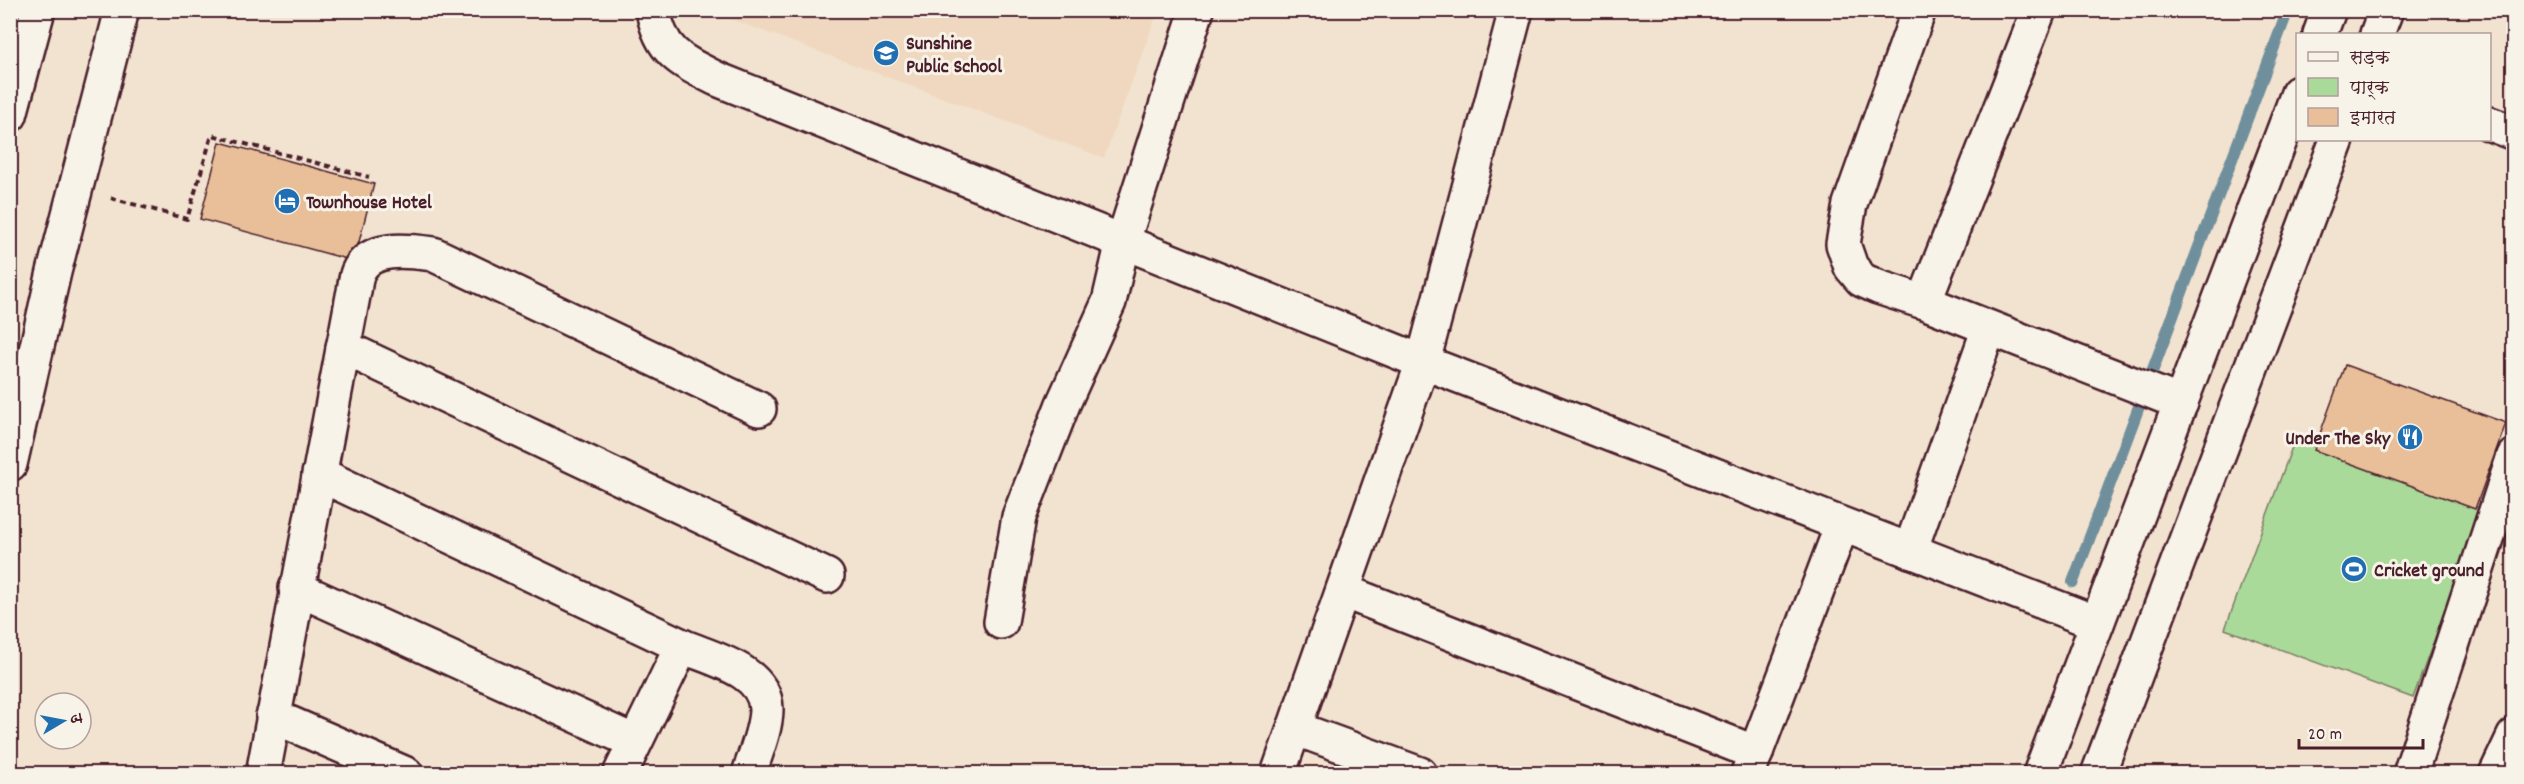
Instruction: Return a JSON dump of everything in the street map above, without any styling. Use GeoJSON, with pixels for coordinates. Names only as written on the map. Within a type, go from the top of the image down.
{"type":"FeatureCollection","features":[{"type":"Feature","properties":{"kind":"street"},"geometry":{"type":"LineString","coordinates":[[10,115],[38,10]]}},
{"type":"Feature","properties":{"kind":"street"},"geometry":{"type":"LineString","coordinates":[[10,464],[75,188],[122,10]]}},
{"type":"Feature","properties":{"kind":"street"},"geometry":{"type":"LineString","coordinates":[[653,10],[656,26],[671,53],[717,79],[1423,362],[2097,623]]}},
{"type":"Feature","properties":{"kind":"street"},"geometry":{"type":"LineString","coordinates":[[1001,622],[1019,518],[1063,404],[1109,302],[1123,241],[1197,10]]}},
{"type":"Feature","properties":{"kind":"street"},"geometry":{"type":"LineString","coordinates":[[1278,774],[1423,362],[1516,10]]}},
{"type":"Feature","properties":{"kind":"street"},"geometry":{"type":"LineString","coordinates":[[1919,10],[1850,204],[1843,244],[1851,267],[1862,280],[2181,403]]}},
{"type":"Feature","properties":{"kind":"street"},"geometry":{"type":"LineString","coordinates":[[1924,302],[2039,10]]}},
{"type":"Feature","properties":{"kind":"street"},"geometry":{"type":"LineString","coordinates":[[2320,33],[2329,10]]}},
{"type":"Feature","properties":{"kind":"street"},"geometry":{"type":"LineString","coordinates":[[2377,33],[2386,10]]}},
{"type":"Feature","properties":{"kind":"street"},"geometry":{"type":"LineString","coordinates":[[2040,774],[2296,98]]}},
{"type":"Feature","properties":{"kind":"street"},"geometry":{"type":"LineString","coordinates":[[2491,124],[2514,133]]}},
{"type":"Feature","properties":{"kind":"street"},"geometry":{"type":"LineString","coordinates":[[2098,774],[2337,141]]}},
{"type":"Feature","properties":{"kind":"street"},"geometry":{"type":"LineString","coordinates":[[263,774],[296,588],[358,271],[372,256],[411,251],[433,254],[759,409]]}},
{"type":"Feature","properties":{"kind":"street"},"geometry":{"type":"LineString","coordinates":[[1910,551],[1989,328]]}},
{"type":"Feature","properties":{"kind":"street"},"geometry":{"type":"LineString","coordinates":[[343,347],[827,576]]}},
{"type":"Feature","properties":{"kind":"street"},"geometry":{"type":"LineString","coordinates":[[2410,774],[2513,458]]}},
{"type":"Feature","properties":{"kind":"street"},"geometry":{"type":"LineString","coordinates":[[319,474],[681,646],[749,675],[764,693],[766,711],[749,774]]}},
{"type":"Feature","properties":{"kind":"street"},"geometry":{"type":"LineString","coordinates":[[1342,591],[1752,763],[1842,525]]}},
{"type":"Feature","properties":{"kind":"street"},"geometry":{"type":"LineString","coordinates":[[296,588],[635,742]]}},
{"type":"Feature","properties":{"kind":"street"},"geometry":{"type":"LineString","coordinates":[[620,774],[681,646]]}},
{"type":"Feature","properties":{"kind":"street"},"geometry":{"type":"LineString","coordinates":[[273,716],[406,774]]}},
{"type":"Feature","properties":{"kind":"street"},"geometry":{"type":"LineString","coordinates":[[1294,728],[1420,774]]}},
{"type":"Feature","properties":{"kind":"street"},"geometry":{"type":"LineString","coordinates":[[2496,774],[2514,736]]}},
{"type":"Feature","properties":{"kind":"path"},"geometry":{"type":"LineString","coordinates":[[75,188],[187,219],[212,135],[369,177]]}},
{"type":"Feature","properties":{"kind":"shaded area"},"geometry":{"type":"Polygon","coordinates":[[[709,11],[1158,11],[1104,158],[709,11]]]}},
{"type":"Feature","properties":{"kind":"green space","name":"Cricket ground"},"geometry":{"type":"Polygon","coordinates":[[[2295,439],[2482,509],[2413,698],[2225,629],[2295,439]]]}},
{"type":"Feature","properties":{"kind":"building","name":"Townhouse Hotel"},"geometry":{"type":"Polygon","coordinates":[[[220,142],[374,184],[354,261],[200,219],[220,142]]]}},
{"type":"Feature","properties":{"kind":"building"},"geometry":{"type":"Polygon","coordinates":[[[2345,365],[2506,423],[2475,509],[2314,450],[2345,365]]]}},
{"type":"Feature","properties":{"kind":"waterway"},"geometry":{"type":"LineString","coordinates":[[2073,582],[2288,10]]}},
{"type":"Feature","properties":{"kind":"place","name":"Sunshine Public School"},"geometry":{"type":"Point","coordinates":[886,53]}},
{"type":"Feature","properties":{"kind":"place","name":"Townhouse Hotel"},"geometry":{"type":"Point","coordinates":[287,201]}},
{"type":"Feature","properties":{"kind":"place","name":"Under The Sky"},"geometry":{"type":"Point","coordinates":[2410,437]}},
{"type":"Feature","properties":{"kind":"place","name":"Cricket ground"},"geometry":{"type":"Point","coordinates":[2354,569]}}]}
